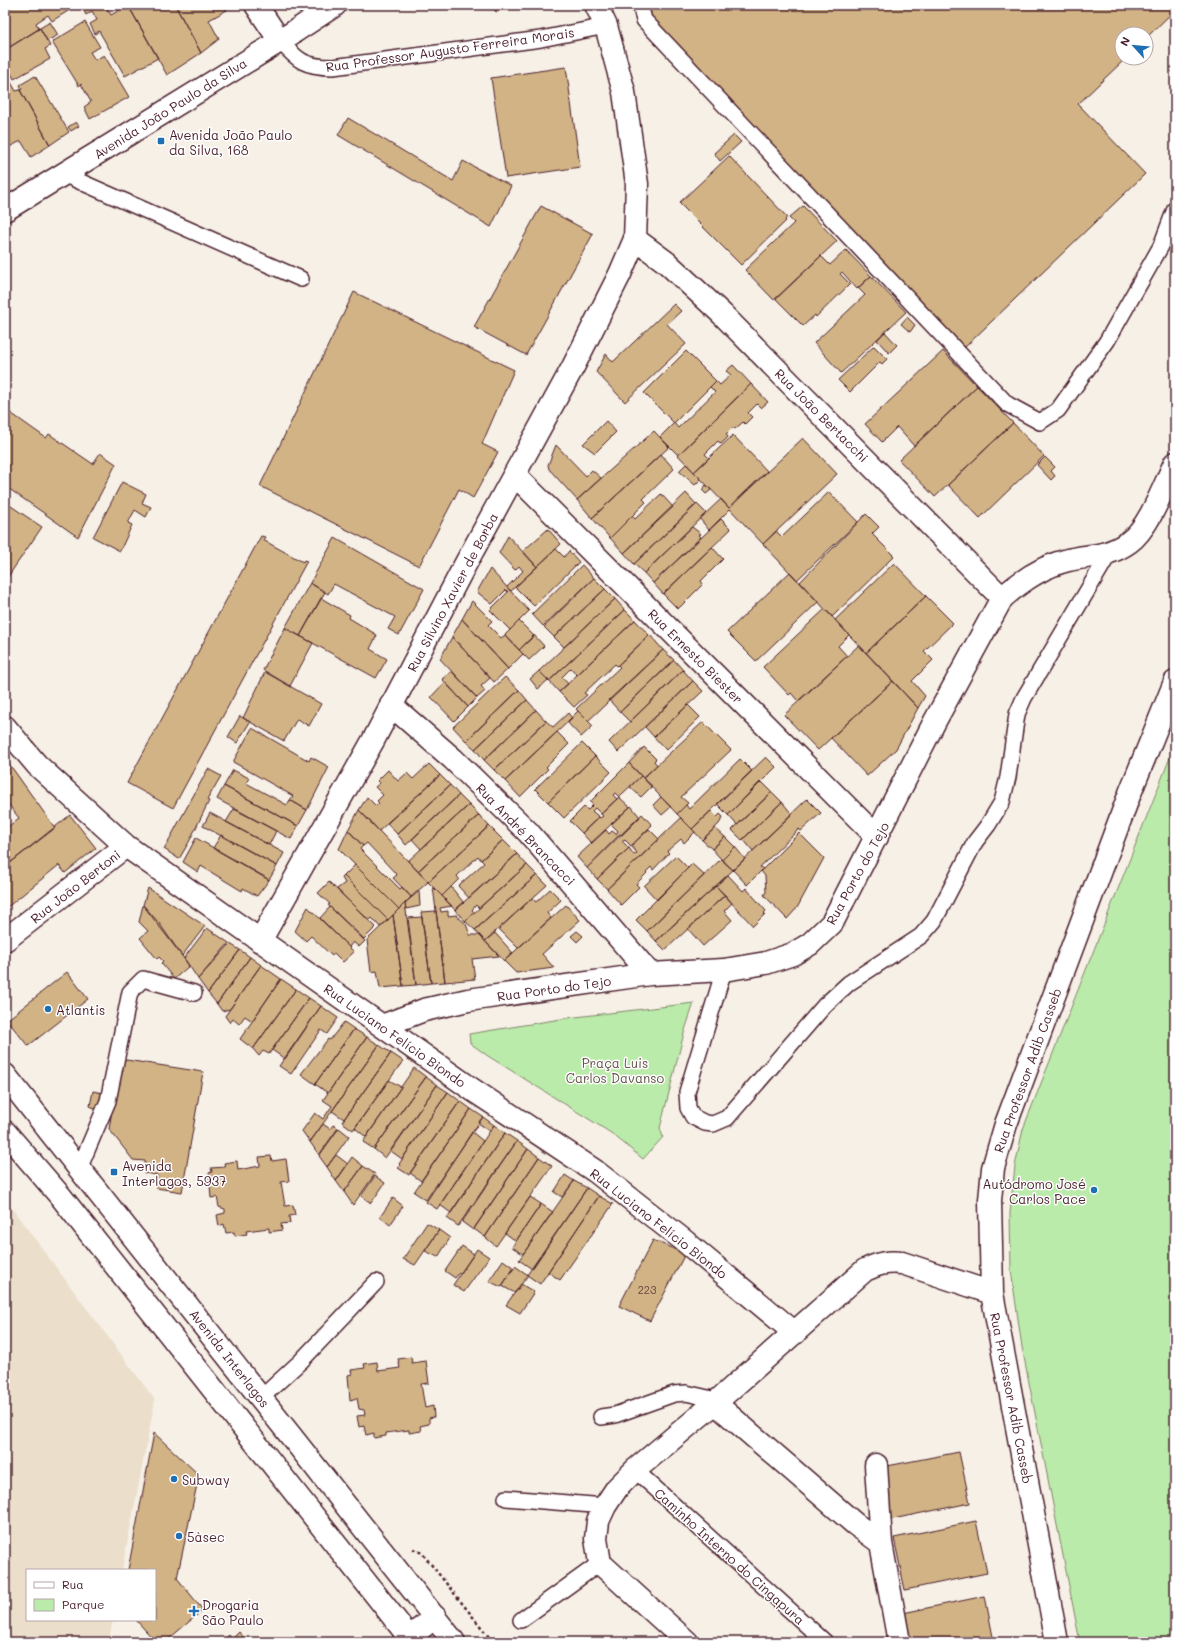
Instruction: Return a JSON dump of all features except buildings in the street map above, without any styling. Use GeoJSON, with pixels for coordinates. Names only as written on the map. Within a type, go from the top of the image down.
{"type":"FeatureCollection","features":[{"type":"Feature","properties":{"kind":"street"},"geometry":{"type":"LineString","coordinates":[[256,5],[280,41]]}},
{"type":"Feature","properties":{"kind":"street","name":"Avenida João Paulo da Silva"},"geometry":{"type":"LineString","coordinates":[[5,210],[280,41],[334,5]]}},
{"type":"Feature","properties":{"kind":"street"},"geometry":{"type":"LineString","coordinates":[[596,5],[606,26],[624,92],[636,184],[635,239]]}},
{"type":"Feature","properties":{"kind":"street","name":"Rua Silvino Xavier de Borba"},"geometry":{"type":"LineString","coordinates":[[260,941],[391,705],[466,563],[573,367],[620,274],[635,239]]}},
{"type":"Feature","properties":{"kind":"street","name":"Rua João Bertacchi"},"geometry":{"type":"LineString","coordinates":[[635,239],[666,262],[722,314],[1002,598]]}},
{"type":"Feature","properties":{"kind":"street"},"geometry":{"type":"LineString","coordinates":[[1109,554],[1130,542],[1144,525],[1175,463]]}},
{"type":"Feature","properties":{"kind":"street","name":"Rua Ernesto Biester"},"geometry":{"type":"LineString","coordinates":[[515,475],[877,837]]}},
{"type":"Feature","properties":{"kind":"street","name":"Rua Porto do Tejo"},"geometry":{"type":"LineString","coordinates":[[382,1026],[424,1010],[468,1000],[650,974],[724,970],[766,963],[793,954],[810,944],[832,923],[935,721],[1002,598],[1018,584],[1043,569],[1067,560],[1109,554]]}},
{"type":"Feature","properties":{"kind":"street","name":"Rua Professor Adib Casseb"},"geometry":{"type":"LineString","coordinates":[[1057,1642],[992,1293],[990,1200],[993,1168],[1006,1124],[1130,793],[1175,682]]}},
{"type":"Feature","properties":{"kind":"street","name":"Rua André Brancacci"},"geometry":{"type":"LineString","coordinates":[[391,705],[453,759],[528,832],[650,974]]}},
{"type":"Feature","properties":{"kind":"street","name":"Rua Luciano Felício Biondo"},"geometry":{"type":"LineString","coordinates":[[5,727],[37,765],[126,846],[473,1090],[595,1171],[682,1239],[795,1333]]}},
{"type":"Feature","properties":{"kind":"street","name":"Rua João Bertoni"},"geometry":{"type":"LineString","coordinates":[[5,940],[126,846]]}},
{"type":"Feature","properties":{"kind":"street","name":"Avenida Interlagos"},"geometry":{"type":"LineString","coordinates":[[5,1075],[454,1642]]}},
{"type":"Feature","properties":{"kind":"street"},"geometry":{"type":"LineString","coordinates":[[5,1132],[71,1210],[409,1640],[435,1617]]}},
{"type":"Feature","properties":{"kind":"street"},"geometry":{"type":"LineString","coordinates":[[687,1642],[600,1563],[596,1539],[598,1521],[605,1506],[617,1488],[635,1470],[715,1403],[865,1270],[877,1264],[889,1262],[902,1263],[992,1293]]}},
{"type":"Feature","properties":{"kind":"street"},"geometry":{"type":"LineString","coordinates":[[715,1403],[855,1524],[881,1543]]}},
{"type":"Feature","properties":{"kind":"street"},"geometry":{"type":"LineString","coordinates":[[876,1465],[881,1543],[899,1642]]}},
{"type":"Feature","properties":{"kind":"lane"},"geometry":{"type":"LineString","coordinates":[[644,5],[641,8],[644,20],[1007,404],[1040,422],[1058,410],[1107,341],[1161,246],[1175,209]]}},
{"type":"Feature","properties":{"kind":"lane","name":"Rua Professor Augusto Ferreira Morais"},"geometry":{"type":"LineString","coordinates":[[280,41],[296,58],[306,64],[317,67],[333,67],[541,39],[606,26]]}},
{"type":"Feature","properties":{"kind":"lane"},"geometry":{"type":"LineString","coordinates":[[63,174],[302,279]]}},
{"type":"Feature","properties":{"kind":"lane"},"geometry":{"type":"LineString","coordinates":[[724,970],[687,1092],[688,1108],[693,1117],[705,1123],[713,1124],[727,1118],[740,1106],[798,1035],[825,1005],[849,983],[920,936],[934,921],[975,842],[988,825],[1002,802],[1008,777],[1017,714],[1024,698],[1109,554]]}},
{"type":"Feature","properties":{"kind":"lane"},"geometry":{"type":"LineString","coordinates":[[79,1169],[108,1101],[130,992],[143,979],[194,993]]}},
{"type":"Feature","properties":{"kind":"lane"},"geometry":{"type":"LineString","coordinates":[[261,1398],[301,1361],[376,1282]]}},
{"type":"Feature","properties":{"kind":"lane"},"geometry":{"type":"LineString","coordinates":[[601,1417],[615,1416],[674,1394],[686,1393],[708,1398],[715,1403]]}},
{"type":"Feature","properties":{"kind":"lane","name":"Caminho Interno do Cingapura"},"geometry":{"type":"LineString","coordinates":[[635,1470],[825,1642]]}},
{"type":"Feature","properties":{"kind":"lane"},"geometry":{"type":"LineString","coordinates":[[506,1498],[605,1506]]}},
{"type":"Feature","properties":{"kind":"lane"},"geometry":{"type":"LineString","coordinates":[[521,1620],[600,1563]]}},
{"type":"Feature","properties":{"kind":"shaded area"},"geometry":{"type":"Polygon","coordinates":[[[5,1199],[155,1400],[122,1569],[26,1569],[26,1621],[113,1621],[108,1642],[5,1642],[5,1199]]]}},
{"type":"Feature","properties":{"kind":"green space","name":"Autódromo José Carlos Pace"},"geometry":{"type":"Polygon","coordinates":[[[1175,745],[1175,1642],[1080,1642],[1022,1347],[1011,1270],[1010,1213],[1015,1166],[1023,1129],[1175,745]]]}},
{"type":"Feature","properties":{"kind":"green space","name":"Praça Luis Carlos Davanso"},"geometry":{"type":"Polygon","coordinates":[[[694,1003],[684,1033],[660,1128],[663,1137],[643,1159],[611,1133],[488,1056],[470,1043],[469,1034],[567,1018],[694,1003]]]}},
{"type":"Feature","properties":{"kind":"place","name":"Avenida João Paulo da Silva, 168"},"geometry":{"type":"Point","coordinates":[161,141]}},
{"type":"Feature","properties":{"kind":"place","name":"Atlantis"},"geometry":{"type":"Point","coordinates":[48,1009]}},
{"type":"Feature","properties":{"kind":"place","name":"Avenida Interlagos, 5937"},"geometry":{"type":"Point","coordinates":[114,1172]}},
{"type":"Feature","properties":{"kind":"place","name":"Autódromo José Carlos Pace"},"geometry":{"type":"Point","coordinates":[1094,1190]}},
{"type":"Feature","properties":{"kind":"place","name":"Subway"},"geometry":{"type":"Point","coordinates":[174,1479]}},
{"type":"Feature","properties":{"kind":"place","name":"5àsec"},"geometry":{"type":"Point","coordinates":[179,1536]}},
{"type":"Feature","properties":{"kind":"place","name":"Drogaria São Paulo"},"geometry":{"type":"Point","coordinates":[194,1611]}}]}
